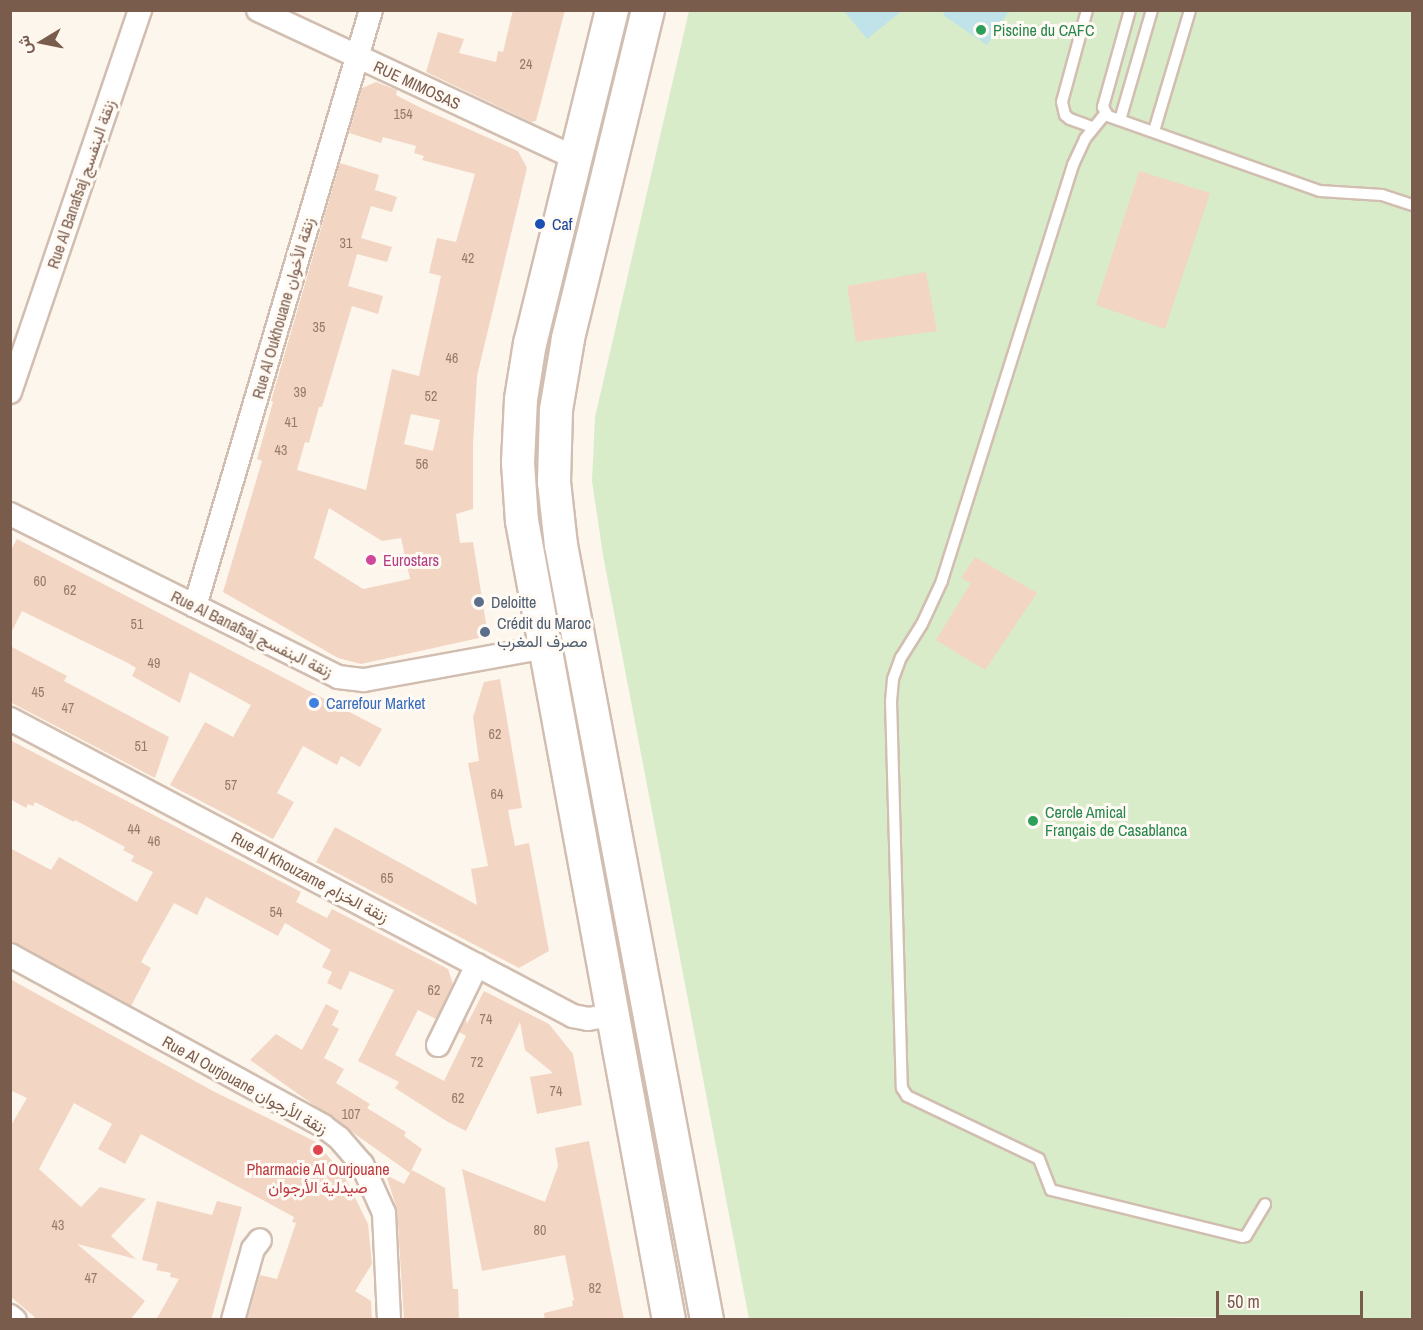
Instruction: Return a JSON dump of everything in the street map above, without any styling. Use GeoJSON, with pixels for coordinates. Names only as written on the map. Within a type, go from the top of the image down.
{"type":"FeatureCollection","features":[{"type":"Feature","properties":{"kind":"main road"},"geometry":{"type":"LineString","coordinates":[[612,10],[530,343],[521,399],[518,463],[522,521],[669,1320]]}},
{"type":"Feature","properties":{"kind":"main road"},"geometry":{"type":"LineString","coordinates":[[648,10],[568,339],[556,410],[555,482],[563,556],[707,1320]]}},
{"type":"Feature","properties":{"kind":"street","name":"Rue Al Banafsaj زنقة البنفسج"},"geometry":{"type":"LineString","coordinates":[[10,392],[140,10]]}},
{"type":"Feature","properties":{"kind":"street","name":"RUE MIMOSAS"},"geometry":{"type":"LineString","coordinates":[[258,10],[576,158]]}},
{"type":"Feature","properties":{"kind":"street","name":"Rue Al Oukhouane زنقة الأخوان"},"geometry":{"type":"LineString","coordinates":[[195,606],[370,10]]}},
{"type":"Feature","properties":{"kind":"street","name":"Rue Al Banafsaj زنقة البنفسج"},"geometry":{"type":"LineString","coordinates":[[10,514],[323,670],[351,680],[545,647]]}},
{"type":"Feature","properties":{"kind":"street","name":"Rue Al Khouzame زنقة الخزام"},"geometry":{"type":"LineString","coordinates":[[10,719],[573,1016],[588,1019],[614,1015]]}},
{"type":"Feature","properties":{"kind":"street","name":"Rue Al Ourjouane زنقة الأرجوان"},"geometry":{"type":"LineString","coordinates":[[10,956],[323,1126],[339,1138],[362,1164],[384,1213],[389,1320]]}},
{"type":"Feature","properties":{"kind":"street"},"geometry":{"type":"LineString","coordinates":[[438,1045],[477,965]]}},
{"type":"Feature","properties":{"kind":"street"},"geometry":{"type":"LineString","coordinates":[[233,1320],[253,1249],[260,1240]]}},
{"type":"Feature","properties":{"kind":"street"},"geometry":{"type":"LineString","coordinates":[[10,1316],[15,1320]]}},
{"type":"Feature","properties":{"kind":"lane"},"geometry":{"type":"LineString","coordinates":[[1087,10],[1062,102],[1065,115],[1092,127]]}},
{"type":"Feature","properties":{"kind":"lane"},"geometry":{"type":"LineString","coordinates":[[1105,114],[1103,107],[1131,10]]}},
{"type":"Feature","properties":{"kind":"lane"},"geometry":{"type":"LineString","coordinates":[[1120,120],[1152,10]]}},
{"type":"Feature","properties":{"kind":"lane"},"geometry":{"type":"LineString","coordinates":[[1154,131],[1190,10]]}},
{"type":"Feature","properties":{"kind":"lane"},"geometry":{"type":"LineString","coordinates":[[1114,65],[1134,71]]}},
{"type":"Feature","properties":{"kind":"lane"},"geometry":{"type":"LineString","coordinates":[[1105,114],[1092,127],[1078,151],[942,581],[922,624],[901,657],[894,679],[892,723],[902,1088],[907,1096],[1039,1160],[1051,1190],[1242,1237],[1246,1236],[1264,1204]]}},
{"type":"Feature","properties":{"kind":"lane"},"geometry":{"type":"LineString","coordinates":[[1105,114],[1320,191],[1382,195],[1413,205]]}},
{"type":"Feature","properties":{"kind":"green space","name":"Cercle Amical Français de Casablanca"},"geometry":{"type":"Polygon","coordinates":[[[689,11],[1412,11],[1412,1319],[1258,1317],[749,1319],[603,555],[592,481],[595,417],[689,11]]]}},
{"type":"Feature","properties":{"kind":"water"},"geometry":{"type":"Polygon","coordinates":[[[844,11],[902,11],[867,39],[844,11]]]}},
{"type":"Feature","properties":{"kind":"water","name":"Piscine du CAFC"},"geometry":{"type":"Polygon","coordinates":[[[946,11],[1009,11],[987,45],[943,15],[946,11]]]}},
{"type":"Feature","properties":{"kind":"building"},"geometry":{"type":"Polygon","coordinates":[[[513,10],[565,10],[536,121],[531,122],[426,72],[438,32],[464,39],[459,53],[496,62],[498,51],[503,52],[513,10]]]}},
{"type":"Feature","properties":{"kind":"building"},"geometry":{"type":"Polygon","coordinates":[[[376,82],[397,90],[396,95],[419,107],[518,151],[527,168],[477,376],[473,444],[473,509],[456,514],[460,543],[473,542],[488,636],[361,664],[338,658],[223,592],[262,461],[257,459],[273,402],[271,401],[340,163],[379,175],[375,190],[397,197],[392,212],[371,206],[361,238],[392,247],[387,262],[357,254],[348,286],[383,296],[378,314],[352,306],[322,407],[319,407],[309,443],[305,442],[297,470],[366,490],[392,369],[419,376],[441,276],[429,273],[437,238],[456,242],[475,174],[422,160],[424,156],[414,153],[416,146],[383,137],[381,143],[349,133],[362,88],[376,82]],[[411,414],[404,444],[433,451],[440,420],[411,414]],[[329,508],[314,558],[363,589],[410,579],[401,538],[382,541],[329,508]]]}},
{"type":"Feature","properties":{"kind":"building"},"geometry":{"type":"Polygon","coordinates":[[[1139,171],[1210,193],[1165,329],[1096,305],[1139,171]]]}},
{"type":"Feature","properties":{"kind":"building"},"geometry":{"type":"Polygon","coordinates":[[[926,272],[937,331],[856,342],[847,286],[926,272]]]}},
{"type":"Feature","properties":{"kind":"building"},"geometry":{"type":"Polygon","coordinates":[[[17,539],[382,729],[360,767],[341,756],[337,765],[303,746],[277,793],[294,802],[273,839],[170,785],[205,722],[233,737],[251,705],[190,672],[180,703],[132,676],[136,668],[128,663],[22,611],[10,635],[10,552],[17,539]]]}},
{"type":"Feature","properties":{"kind":"building"},"geometry":{"type":"Polygon","coordinates":[[[975,557],[1037,593],[985,670],[936,640],[971,583],[961,578],[975,557]]]}},
{"type":"Feature","properties":{"kind":"building"},"geometry":{"type":"Polygon","coordinates":[[[10,646],[67,676],[64,681],[169,737],[155,778],[10,702],[10,646]]]}},
{"type":"Feature","properties":{"kind":"building"},"geometry":{"type":"Polygon","coordinates":[[[500,679],[522,808],[508,810],[515,846],[529,843],[549,951],[519,968],[316,862],[335,827],[477,905],[471,869],[488,866],[468,763],[479,761],[473,717],[484,682],[500,679]]]}},
{"type":"Feature","properties":{"kind":"building"},"geometry":{"type":"Polygon","coordinates":[[[10,740],[301,892],[296,902],[327,918],[332,909],[448,969],[453,984],[436,1019],[418,1010],[395,1055],[444,1081],[466,1036],[459,1032],[466,1019],[467,1024],[484,991],[549,1024],[573,1054],[582,1105],[537,1114],[530,1077],[553,1073],[525,1050],[520,1022],[466,1131],[448,1122],[395,1088],[399,1082],[358,1061],[394,990],[350,971],[341,990],[327,983],[332,972],[322,967],[331,950],[285,923],[278,936],[206,897],[197,915],[174,903],[141,962],[151,968],[131,1006],[10,940],[10,848],[51,870],[59,857],[137,902],[153,872],[131,861],[134,856],[123,850],[125,847],[75,820],[74,822],[35,802],[33,806],[28,804],[26,808],[10,799],[10,740]]]}},
{"type":"Feature","properties":{"kind":"building"},"geometry":{"type":"Polygon","coordinates":[[[10,979],[213,1091],[316,1142],[344,1175],[368,1224],[372,1264],[355,1291],[371,1301],[372,1320],[247,1320],[260,1275],[277,1279],[296,1223],[292,1222],[294,1217],[141,1134],[125,1164],[98,1149],[112,1124],[74,1103],[39,1169],[81,1207],[100,1187],[146,1199],[111,1236],[136,1259],[77,1244],[145,1301],[130,1320],[38,1320],[10,1296],[10,1127],[27,1098],[10,1090],[10,979]]]}},
{"type":"Feature","properties":{"kind":"building"},"geometry":{"type":"Polygon","coordinates":[[[326,1004],[339,1011],[332,1025],[339,1029],[324,1058],[344,1069],[336,1083],[370,1104],[367,1108],[406,1132],[404,1136],[422,1149],[410,1173],[250,1060],[276,1034],[302,1050],[326,1004]]]}},
{"type":"Feature","properties":{"kind":"building"},"geometry":{"type":"Polygon","coordinates":[[[589,1141],[624,1320],[545,1320],[544,1313],[573,1306],[572,1301],[574,1300],[565,1255],[482,1271],[462,1169],[545,1202],[558,1166],[555,1148],[589,1141]]]}},
{"type":"Feature","properties":{"kind":"building"},"geometry":{"type":"Polygon","coordinates":[[[412,1170],[445,1188],[453,1289],[458,1289],[459,1320],[404,1320],[397,1209],[386,1175],[404,1184],[412,1170]]]}},
{"type":"Feature","properties":{"kind":"building"},"geometry":{"type":"Polygon","coordinates":[[[157,1201],[212,1215],[217,1201],[242,1207],[211,1320],[156,1320],[179,1279],[170,1277],[171,1273],[156,1270],[158,1264],[142,1260],[157,1201]]]}},
{"type":"Feature","properties":{"kind":"place","name":"Piscine du CAFC"},"geometry":{"type":"Point","coordinates":[981,30]}},
{"type":"Feature","properties":{"kind":"place","name":"Caf"},"geometry":{"type":"Point","coordinates":[540,224]}},
{"type":"Feature","properties":{"kind":"place","name":"Eurostars"},"geometry":{"type":"Point","coordinates":[371,560]}},
{"type":"Feature","properties":{"kind":"place","name":"Deloitte"},"geometry":{"type":"Point","coordinates":[479,602]}},
{"type":"Feature","properties":{"kind":"place","name":"Crédit du Maroc مصرف المغرب"},"geometry":{"type":"Point","coordinates":[485,632]}},
{"type":"Feature","properties":{"kind":"place","name":"Carrefour Market"},"geometry":{"type":"Point","coordinates":[314,703]}},
{"type":"Feature","properties":{"kind":"place","name":"Cercle Amical Français de Casablanca"},"geometry":{"type":"Point","coordinates":[1033,821]}},
{"type":"Feature","properties":{"kind":"place","name":"Pharmacie Al Ourjouane صيدلية الأرجوان"},"geometry":{"type":"Point","coordinates":[318,1150]}}]}
